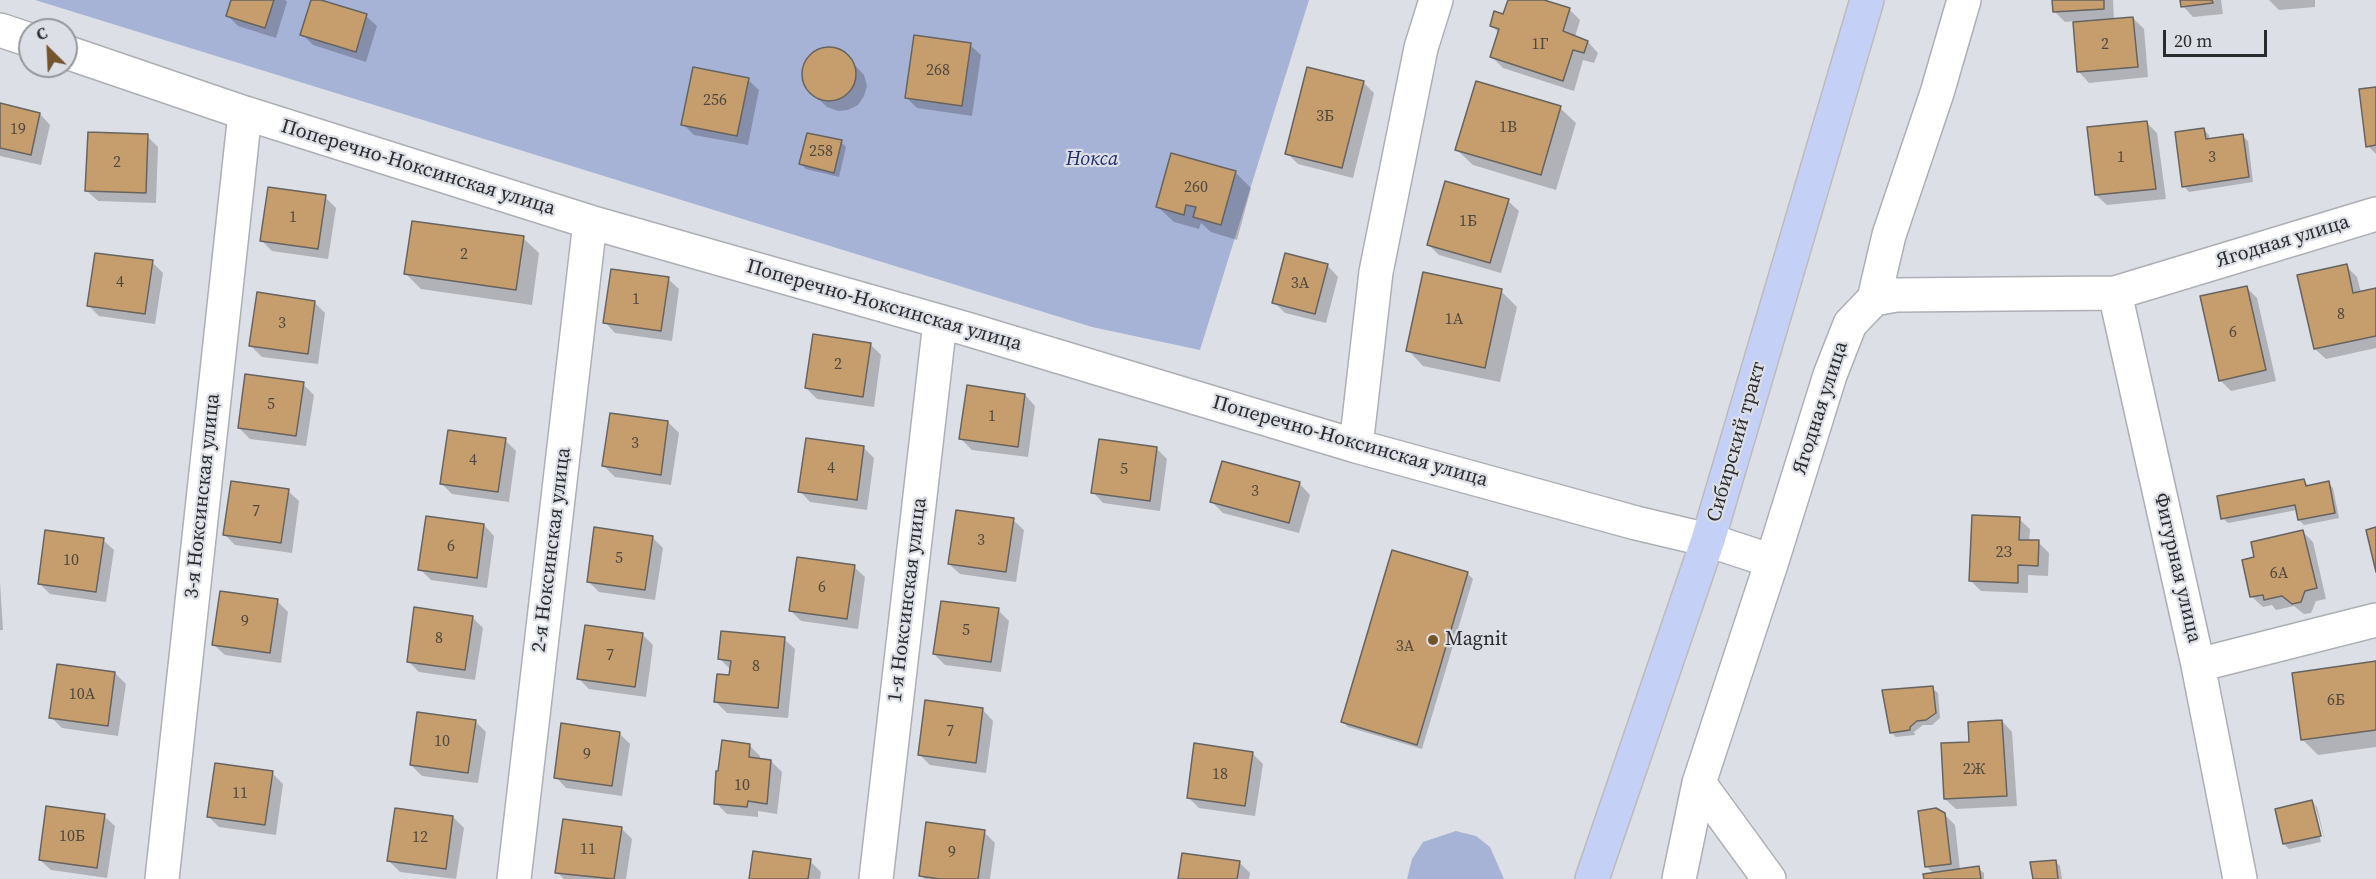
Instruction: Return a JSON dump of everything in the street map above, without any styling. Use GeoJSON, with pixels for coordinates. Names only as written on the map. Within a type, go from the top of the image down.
{"type":"FeatureCollection","features":[{"type":"Feature","properties":{"kind":"main road","name":"Сибирский тракт"},"geometry":{"type":"LineString","coordinates":[[1592,879],[1708,540],[1867,0]]}},
{"type":"Feature","properties":{"kind":"street"},"geometry":{"type":"LineString","coordinates":[[1356,446],[1376,272],[1421,48],[1436,0]]}},
{"type":"Feature","properties":{"kind":"street"},"geometry":{"type":"LineString","coordinates":[[1874,299],[1889,235],[1937,93],[1964,0]]}},
{"type":"Feature","properties":{"kind":"street"},"geometry":{"type":"LineString","coordinates":[[0,30],[18,36]]}},
{"type":"Feature","properties":{"kind":"street","name":"Поперечно-Ноксинская улица"},"geometry":{"type":"LineString","coordinates":[[78,56],[245,113],[590,222],[940,322],[1356,446],[1636,523],[1708,540],[1772,561]]}},
{"type":"Feature","properties":{"kind":"street","name":"3-я Ноксинская улица"},"geometry":{"type":"LineString","coordinates":[[162,879],[245,113]]}},
{"type":"Feature","properties":{"kind":"street","name":"Ягодная улица"},"geometry":{"type":"LineString","coordinates":[[1679,879],[1699,783],[1830,375],[1850,324],[1874,299],[1896,295],[2115,292],[2376,214]]}},
{"type":"Feature","properties":{"kind":"street","name":"2-я Ноксинская улица"},"geometry":{"type":"LineString","coordinates":[[514,879],[590,222]]}},
{"type":"Feature","properties":{"kind":"street","name":"Фигурная улица"},"geometry":{"type":"LineString","coordinates":[[2115,292],[2198,665],[2376,620]]}},
{"type":"Feature","properties":{"kind":"street","name":"1-я Ноксинская улица"},"geometry":{"type":"LineString","coordinates":[[876,879],[940,322]]}},
{"type":"Feature","properties":{"kind":"street"},"geometry":{"type":"LineString","coordinates":[[2198,665],[2240,879]]}},
{"type":"Feature","properties":{"kind":"street"},"geometry":{"type":"LineString","coordinates":[[1699,783],[1769,879]]}},
{"type":"Feature","properties":{"kind":"green space","name":"Нокса"},"geometry":{"type":"Polygon","coordinates":[[[35,0],[1309,0],[1200,350],[1092,327],[35,0]]]}},
{"type":"Feature","properties":{"kind":"green space"},"geometry":{"type":"Polygon","coordinates":[[[1456,831],[1476,836],[1490,847],[1504,879],[1407,879],[1412,859],[1423,842],[1456,831]]]}},
{"type":"Feature","properties":{"kind":"building"},"geometry":{"type":"Polygon","coordinates":[[[231,0],[274,0],[265,28],[226,16],[231,0]]]}},
{"type":"Feature","properties":{"kind":"building"},"geometry":{"type":"Polygon","coordinates":[[[311,0],[321,0],[367,14],[356,52],[300,35],[311,0]]]}},
{"type":"Feature","properties":{"kind":"building"},"geometry":{"type":"Polygon","coordinates":[[[1508,0],[1544,0],[1570,8],[1563,31],[1588,41],[1584,53],[1573,50],[1563,81],[1490,57],[1499,29],[1490,26],[1494,11],[1503,14],[1508,0]]]}},
{"type":"Feature","properties":{"kind":"building"},"geometry":{"type":"Polygon","coordinates":[[[2052,0],[2104,0],[2104,9],[2053,12],[2052,0]]]}},
{"type":"Feature","properties":{"kind":"building"},"geometry":{"type":"Polygon","coordinates":[[[2180,0],[2212,0],[2213,3],[2181,7],[2180,0]]]}},
{"type":"Feature","properties":{"kind":"building"},"geometry":{"type":"Polygon","coordinates":[[[2133,17],[2138,67],[2077,72],[2073,22],[2133,17]]]}},
{"type":"Feature","properties":{"kind":"building"},"geometry":{"type":"Polygon","coordinates":[[[914,35],[971,43],[962,106],[905,98],[914,35]]]}},
{"type":"Feature","properties":{"kind":"building"},"geometry":{"type":"Polygon","coordinates":[[[829,47],[839,49],[848,55],[854,64],[856,74],[854,84],[848,93],[839,99],[829,101],[819,99],[810,93],[804,84],[802,74],[804,64],[810,55],[819,49],[829,47]]]}},
{"type":"Feature","properties":{"kind":"building"},"geometry":{"type":"Polygon","coordinates":[[[693,67],[749,78],[737,136],[681,125],[693,67]]]}},
{"type":"Feature","properties":{"kind":"building"},"geometry":{"type":"Polygon","coordinates":[[[1307,67],[1364,81],[1342,168],[1285,154],[1307,67]]]}},
{"type":"Feature","properties":{"kind":"building"},"geometry":{"type":"Polygon","coordinates":[[[1476,81],[1561,106],[1541,175],[1455,150],[1476,81]]]}},
{"type":"Feature","properties":{"kind":"building"},"geometry":{"type":"Polygon","coordinates":[[[2376,87],[2376,145],[2366,147],[2359,89],[2376,87]]]}},
{"type":"Feature","properties":{"kind":"building"},"geometry":{"type":"Polygon","coordinates":[[[0,103],[40,113],[31,155],[0,148],[0,103]]]}},
{"type":"Feature","properties":{"kind":"building"},"geometry":{"type":"Polygon","coordinates":[[[2147,121],[2156,189],[2095,195],[2087,127],[2147,121]]]}},
{"type":"Feature","properties":{"kind":"building"},"geometry":{"type":"Polygon","coordinates":[[[2204,128],[2206,139],[2243,134],[2249,177],[2182,187],[2175,132],[2204,128]]]}},
{"type":"Feature","properties":{"kind":"building"},"geometry":{"type":"Polygon","coordinates":[[[88,132],[148,134],[146,193],[85,191],[88,132]]]}},
{"type":"Feature","properties":{"kind":"building"},"geometry":{"type":"Polygon","coordinates":[[[807,133],[842,140],[834,173],[799,164],[807,133]]]}},
{"type":"Feature","properties":{"kind":"building"},"geometry":{"type":"Polygon","coordinates":[[[1171,153],[1236,171],[1221,225],[1193,217],[1196,207],[1186,205],[1184,215],[1156,207],[1171,153]]]}},
{"type":"Feature","properties":{"kind":"building"},"geometry":{"type":"Polygon","coordinates":[[[1445,181],[1509,199],[1490,263],[1427,245],[1445,181]]]}},
{"type":"Feature","properties":{"kind":"building"},"geometry":{"type":"Polygon","coordinates":[[[268,187],[326,195],[318,249],[260,241],[268,187]]]}},
{"type":"Feature","properties":{"kind":"building"},"geometry":{"type":"Polygon","coordinates":[[[412,221],[524,236],[516,290],[404,274],[412,221]]]}},
{"type":"Feature","properties":{"kind":"building"},"geometry":{"type":"Polygon","coordinates":[[[95,253],[153,260],[145,314],[87,306],[95,253]]]}},
{"type":"Feature","properties":{"kind":"building"},"geometry":{"type":"Polygon","coordinates":[[[1285,253],[1328,264],[1315,314],[1272,303],[1285,253]]]}},
{"type":"Feature","properties":{"kind":"building"},"geometry":{"type":"Polygon","coordinates":[[[2347,264],[2353,293],[2376,288],[2376,336],[2314,349],[2297,275],[2347,264]]]}},
{"type":"Feature","properties":{"kind":"building"},"geometry":{"type":"Polygon","coordinates":[[[611,269],[669,277],[661,331],[603,323],[611,269]]]}},
{"type":"Feature","properties":{"kind":"building"},"geometry":{"type":"Polygon","coordinates":[[[1423,272],[1502,289],[1485,368],[1406,351],[1423,272]]]}},
{"type":"Feature","properties":{"kind":"building"},"geometry":{"type":"Polygon","coordinates":[[[2247,286],[2266,370],[2219,381],[2200,296],[2247,286]]]}},
{"type":"Feature","properties":{"kind":"building"},"geometry":{"type":"Polygon","coordinates":[[[257,292],[315,301],[308,354],[249,346],[257,292]]]}},
{"type":"Feature","properties":{"kind":"building"},"geometry":{"type":"Polygon","coordinates":[[[813,334],[871,343],[863,397],[805,388],[813,334]]]}},
{"type":"Feature","properties":{"kind":"building"},"geometry":{"type":"Polygon","coordinates":[[[245,374],[304,382],[296,436],[238,428],[245,374]]]}},
{"type":"Feature","properties":{"kind":"building"},"geometry":{"type":"Polygon","coordinates":[[[967,385],[1025,394],[1018,447],[959,439],[967,385]]]}},
{"type":"Feature","properties":{"kind":"building"},"geometry":{"type":"Polygon","coordinates":[[[610,413],[668,421],[661,475],[602,466],[610,413]]]}},
{"type":"Feature","properties":{"kind":"building"},"geometry":{"type":"Polygon","coordinates":[[[448,430],[506,438],[498,492],[440,484],[448,430]]]}},
{"type":"Feature","properties":{"kind":"building"},"geometry":{"type":"Polygon","coordinates":[[[806,438],[864,446],[857,500],[798,492],[806,438]]]}},
{"type":"Feature","properties":{"kind":"building"},"geometry":{"type":"Polygon","coordinates":[[[1099,439],[1157,447],[1150,501],[1091,493],[1099,439]]]}},
{"type":"Feature","properties":{"kind":"building"},"geometry":{"type":"Polygon","coordinates":[[[1222,461],[1300,482],[1289,523],[1210,502],[1222,461]]]}},
{"type":"Feature","properties":{"kind":"building"},"geometry":{"type":"Polygon","coordinates":[[[2304,479],[2306,486],[2329,481],[2335,513],[2298,520],[2295,505],[2221,519],[2217,496],[2304,479]]]}},
{"type":"Feature","properties":{"kind":"building"},"geometry":{"type":"Polygon","coordinates":[[[231,481],[289,489],[281,543],[223,535],[231,481]]]}},
{"type":"Feature","properties":{"kind":"building"},"geometry":{"type":"Polygon","coordinates":[[[956,510],[1014,518],[1006,572],[948,564],[956,510]]]}},
{"type":"Feature","properties":{"kind":"building"},"geometry":{"type":"Polygon","coordinates":[[[1972,515],[2020,517],[2019,540],[2039,540],[2038,566],[2018,565],[2018,583],[1969,581],[1972,515]]]}},
{"type":"Feature","properties":{"kind":"building"},"geometry":{"type":"Polygon","coordinates":[[[426,516],[484,524],[477,578],[418,570],[426,516]]]}},
{"type":"Feature","properties":{"kind":"building"},"geometry":{"type":"Polygon","coordinates":[[[594,527],[653,536],[645,590],[587,582],[594,527]]]}},
{"type":"Feature","properties":{"kind":"building"},"geometry":{"type":"Polygon","coordinates":[[[2376,527],[2376,572],[2366,530],[2376,527]]]}},
{"type":"Feature","properties":{"kind":"building"},"geometry":{"type":"Polygon","coordinates":[[[45,530],[104,538],[96,592],[38,584],[45,530]]]}},
{"type":"Feature","properties":{"kind":"building"},"geometry":{"type":"Polygon","coordinates":[[[2303,530],[2317,588],[2305,591],[2301,602],[2292,604],[2282,596],[2264,600],[2263,595],[2250,597],[2242,560],[2254,557],[2251,542],[2303,530]]]}},
{"type":"Feature","properties":{"kind":"building"},"geometry":{"type":"Polygon","coordinates":[[[1392,550],[1468,572],[1417,745],[1341,722],[1392,550]]]}},
{"type":"Feature","properties":{"kind":"building"},"geometry":{"type":"Polygon","coordinates":[[[797,557],[855,565],[847,619],[789,611],[797,557]]]}},
{"type":"Feature","properties":{"kind":"building"},"geometry":{"type":"Polygon","coordinates":[[[220,591],[278,599],[270,653],[212,645],[220,591]]]}},
{"type":"Feature","properties":{"kind":"building"},"geometry":{"type":"Polygon","coordinates":[[[941,601],[999,608],[991,662],[933,654],[941,601]]]}},
{"type":"Feature","properties":{"kind":"building"},"geometry":{"type":"Polygon","coordinates":[[[414,607],[473,616],[465,670],[407,662],[414,607]]]}},
{"type":"Feature","properties":{"kind":"building"},"geometry":{"type":"Polygon","coordinates":[[[585,625],[643,633],[635,687],[577,679],[585,625]]]}},
{"type":"Feature","properties":{"kind":"building"},"geometry":{"type":"Polygon","coordinates":[[[721,631],[785,637],[778,708],[714,702],[717,674],[729,675],[731,661],[718,659],[721,631]]]}},
{"type":"Feature","properties":{"kind":"building"},"geometry":{"type":"Polygon","coordinates":[[[2376,661],[2376,730],[2301,740],[2292,673],[2376,661]]]}},
{"type":"Feature","properties":{"kind":"building"},"geometry":{"type":"Polygon","coordinates":[[[57,664],[115,672],[108,726],[49,718],[57,664]]]}},
{"type":"Feature","properties":{"kind":"building"},"geometry":{"type":"Polygon","coordinates":[[[1933,686],[1936,713],[1926,720],[1917,721],[1910,727],[1910,730],[1890,733],[1882,690],[1933,686]]]}},
{"type":"Feature","properties":{"kind":"building"},"geometry":{"type":"Polygon","coordinates":[[[925,700],[983,708],[976,763],[918,755],[925,700]]]}},
{"type":"Feature","properties":{"kind":"building"},"geometry":{"type":"Polygon","coordinates":[[[417,712],[476,720],[468,773],[410,765],[417,712]]]}},
{"type":"Feature","properties":{"kind":"building"},"geometry":{"type":"Polygon","coordinates":[[[2002,720],[2007,796],[1944,799],[1941,743],[1969,742],[1968,722],[2002,720]]]}},
{"type":"Feature","properties":{"kind":"building"},"geometry":{"type":"Polygon","coordinates":[[[561,723],[620,732],[612,786],[554,778],[561,723]]]}},
{"type":"Feature","properties":{"kind":"building"},"geometry":{"type":"Polygon","coordinates":[[[722,740],[750,744],[749,757],[771,760],[767,804],[748,801],[747,807],[714,804],[716,771],[718,771],[722,740]]]}},
{"type":"Feature","properties":{"kind":"building"},"geometry":{"type":"Polygon","coordinates":[[[1194,743],[1253,752],[1245,806],[1187,798],[1194,743]]]}},
{"type":"Feature","properties":{"kind":"building"},"geometry":{"type":"Polygon","coordinates":[[[215,763],[273,771],[265,825],[207,817],[215,763]]]}},
{"type":"Feature","properties":{"kind":"building"},"geometry":{"type":"Polygon","coordinates":[[[2312,800],[2321,836],[2283,844],[2275,809],[2312,800]]]}},
{"type":"Feature","properties":{"kind":"building"},"geometry":{"type":"Polygon","coordinates":[[[46,806],[105,814],[97,868],[39,860],[46,806]]]}},
{"type":"Feature","properties":{"kind":"building"},"geometry":{"type":"Polygon","coordinates":[[[395,808],[453,816],[446,869],[387,861],[395,808]]]}},
{"type":"Feature","properties":{"kind":"building"},"geometry":{"type":"Polygon","coordinates":[[[1936,808],[1945,813],[1951,864],[1925,867],[1918,811],[1936,808]]]}},
{"type":"Feature","properties":{"kind":"building"},"geometry":{"type":"Polygon","coordinates":[[[563,819],[622,827],[614,879],[555,873],[563,819]]]}},
{"type":"Feature","properties":{"kind":"building"},"geometry":{"type":"Polygon","coordinates":[[[926,822],[985,830],[978,879],[940,879],[919,876],[926,822]]]}},
{"type":"Feature","properties":{"kind":"building"},"geometry":{"type":"Polygon","coordinates":[[[753,851],[811,859],[808,879],[749,879],[753,851]]]}},
{"type":"Feature","properties":{"kind":"building"},"geometry":{"type":"Polygon","coordinates":[[[1182,853],[1240,861],[1237,879],[1178,879],[1182,853]]]}},
{"type":"Feature","properties":{"kind":"building"},"geometry":{"type":"Polygon","coordinates":[[[2056,860],[2058,879],[2033,879],[2030,862],[2056,860]]]}},
{"type":"Feature","properties":{"kind":"building"},"geometry":{"type":"Polygon","coordinates":[[[1979,866],[1981,879],[1924,879],[1923,874],[1979,866]]]}},
{"type":"Feature","properties":{"kind":"place","name":"Magnit"},"geometry":{"type":"Point","coordinates":[1433,640]}}]}
